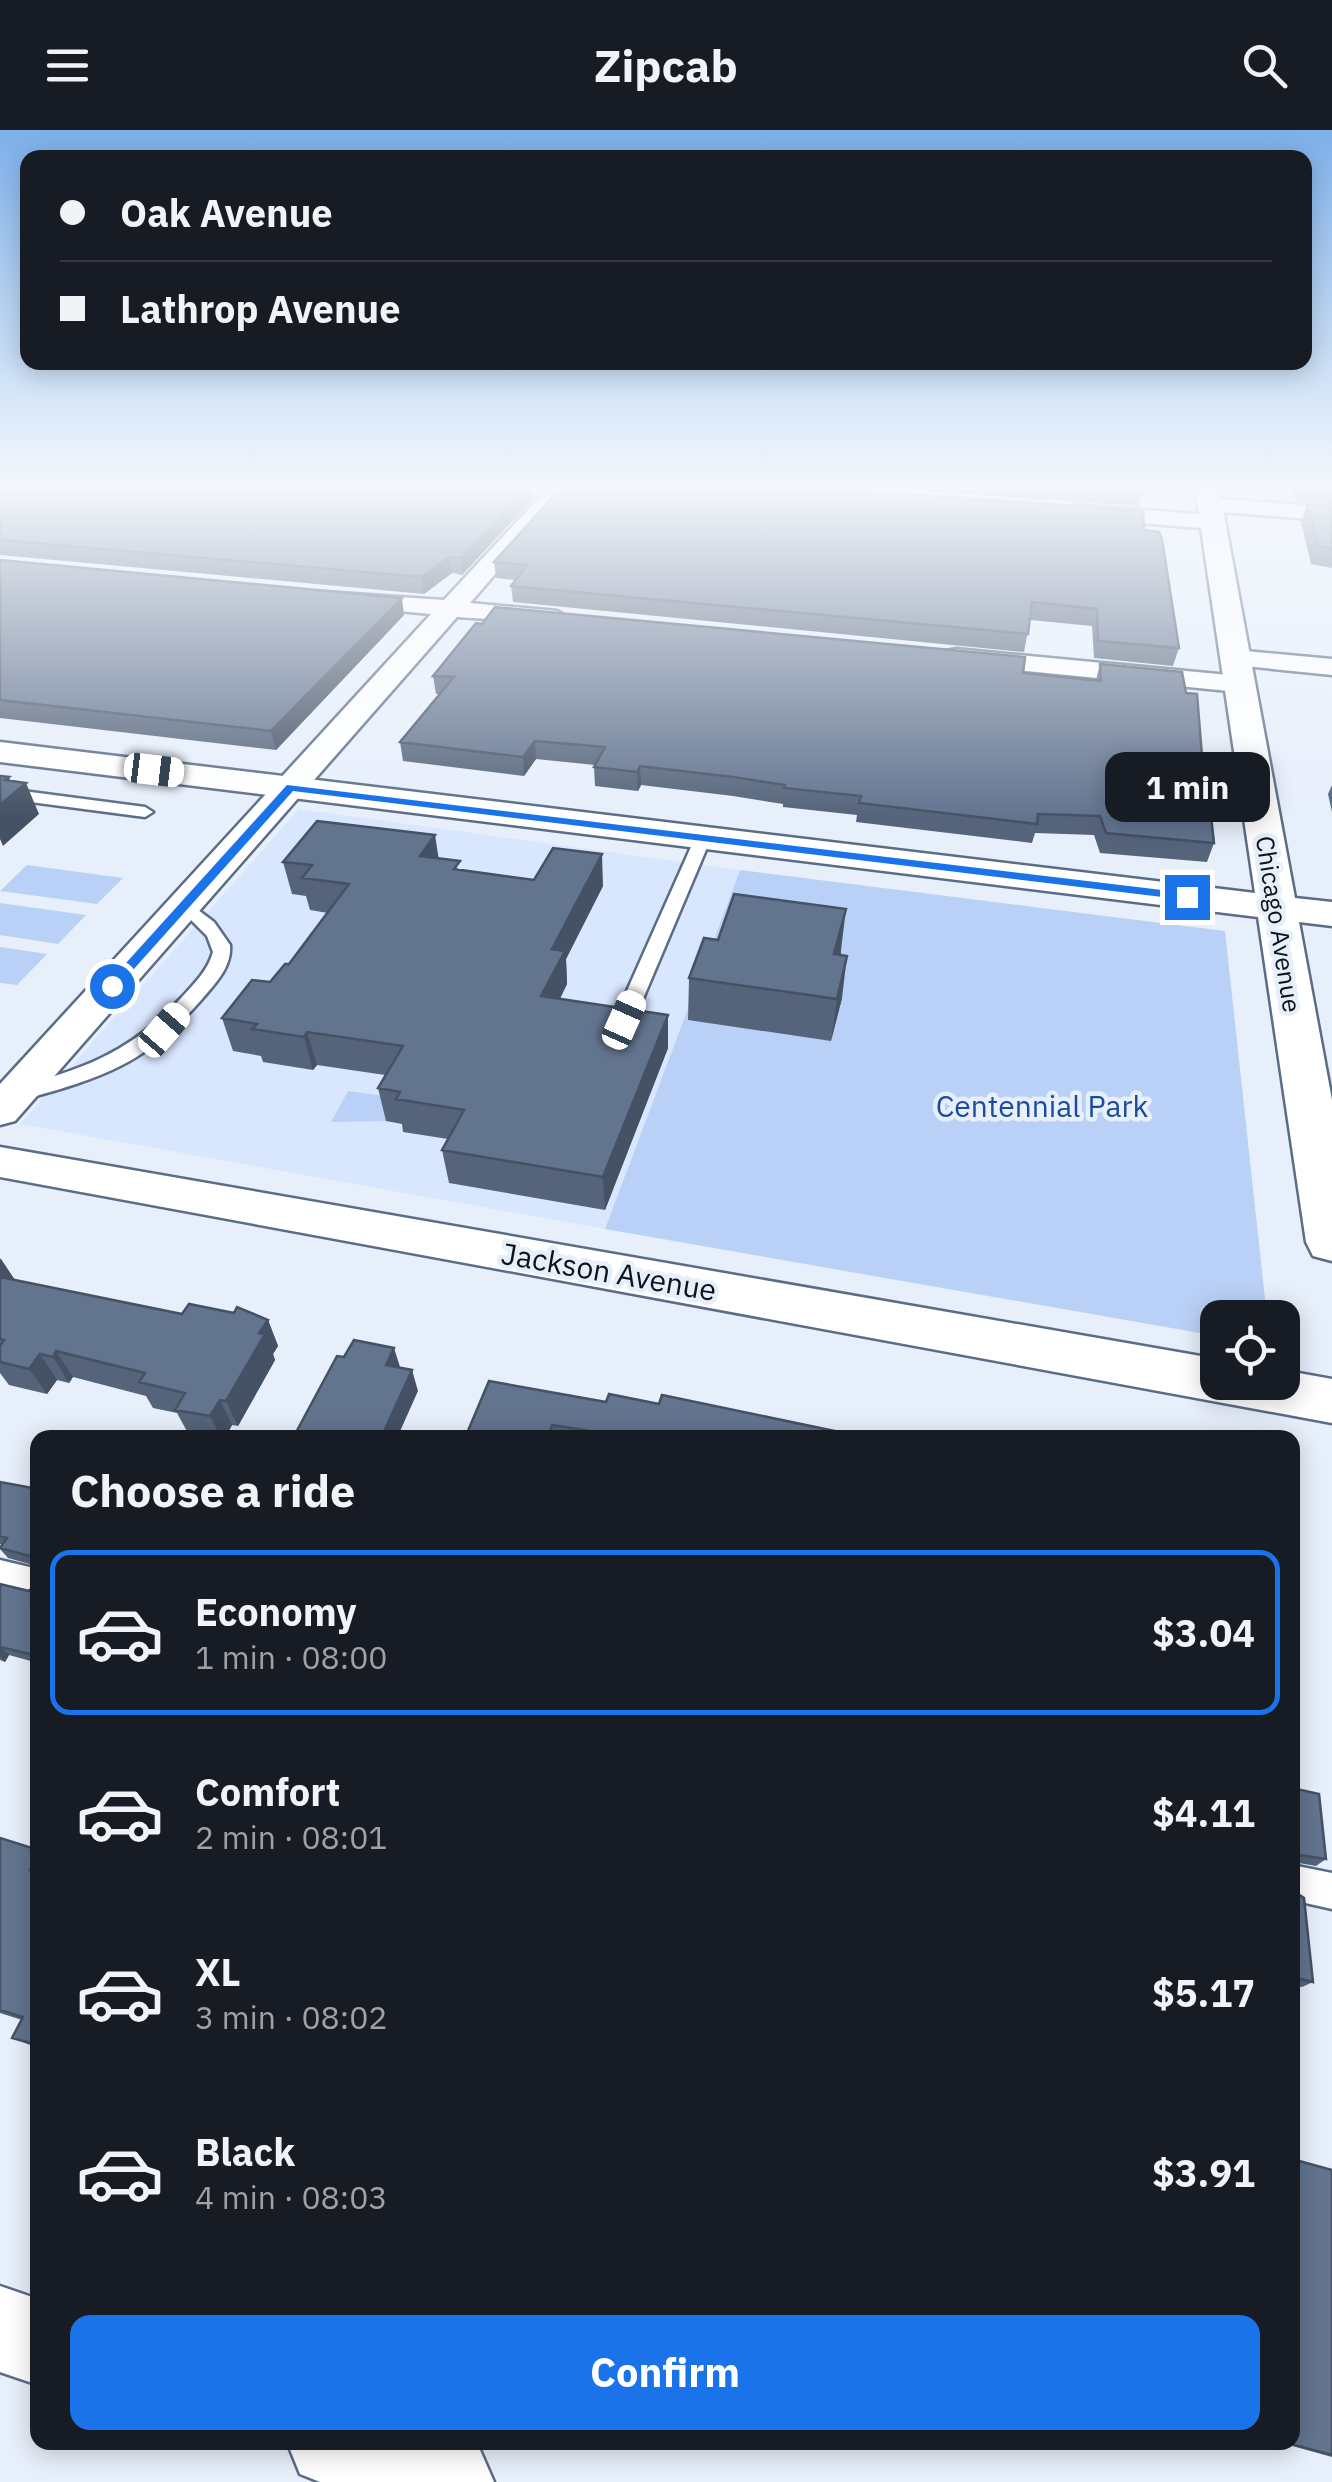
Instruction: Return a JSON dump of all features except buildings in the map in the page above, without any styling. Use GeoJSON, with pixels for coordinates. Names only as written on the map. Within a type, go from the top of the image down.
{"type":"FeatureCollection","features":[{"type":"Feature","properties":{"kind":"main road","name":"Chicago Avenue"},"geometry":{"type":"LineString","coordinates":[[1225,598],[1332,1242]]}},
{"type":"Feature","properties":{"kind":"main road"},"geometry":{"type":"LineString","coordinates":[[4,756],[290,787],[1332,914]]}},
{"type":"Feature","properties":{"kind":"street"},"geometry":{"type":"LineString","coordinates":[[342,598],[587,622]]}},
{"type":"Feature","properties":{"kind":"street"},"geometry":{"type":"LineString","coordinates":[[7,1103],[460,598]]}},
{"type":"Feature","properties":{"kind":"street"},"geometry":{"type":"LineString","coordinates":[[936,655],[1237,671],[1332,667]]}},
{"type":"Feature","properties":{"kind":"street","name":"Jackson Avenue"},"geometry":{"type":"LineString","coordinates":[[0,1162],[1200,1377]]}},
{"type":"Feature","properties":{"kind":"street"},"geometry":{"type":"LineString","coordinates":[[1300,1394],[1332,1400]]}},
{"type":"Feature","properties":{"kind":"street"},"geometry":{"type":"LineString","coordinates":[[0,2329],[30,2339]]}},
{"type":"Feature","properties":{"kind":"street"},"geometry":{"type":"LineString","coordinates":[[355,2450],[448,2482]]}},
{"type":"Feature","properties":{"kind":"lane"},"geometry":{"type":"LineString","coordinates":[[0,793],[145,812]]}},
{"type":"Feature","properties":{"kind":"lane"},"geometry":{"type":"LineString","coordinates":[[624,1020],[703,838]]}},
{"type":"Feature","properties":{"kind":"lane"},"geometry":{"type":"LineString","coordinates":[[7,1103],[109,1068],[156,1039],[216,968],[222,950],[217,937],[184,905]]}},
{"type":"Feature","properties":{"kind":"lane"},"geometry":{"type":"LineString","coordinates":[[0,1574],[30,1581]]}},
{"type":"Feature","properties":{"kind":"lane"},"geometry":{"type":"LineString","coordinates":[[1300,1884],[1332,1891]]}},
{"type":"Feature","properties":{"kind":"shaded area"},"geometry":{"type":"Polygon","coordinates":[[[299,809],[740,870],[605,1229],[20,1124],[299,809]]]}},
{"type":"Feature","properties":{"kind":"green space"},"geometry":{"type":"Polygon","coordinates":[[[27,865],[123,878],[97,904],[0,891],[27,865]]]}},
{"type":"Feature","properties":{"kind":"green space","name":"Centennial Park"},"geometry":{"type":"Polygon","coordinates":[[[740,870],[1225,931],[1265,1300],[1200,1300],[1200,1333],[605,1229],[740,870]]]}},
{"type":"Feature","properties":{"kind":"green space"},"geometry":{"type":"Polygon","coordinates":[[[0,903],[86,915],[58,944],[0,935],[0,903]]]}},
{"type":"Feature","properties":{"kind":"green space"},"geometry":{"type":"Polygon","coordinates":[[[0,947],[47,954],[17,985],[0,983],[0,947]]]}},
{"type":"Feature","properties":{"kind":"green space"},"geometry":{"type":"Polygon","coordinates":[[[348,1091],[399,1098],[386,1121],[331,1122],[348,1091]]]}},
{"type":"Feature","properties":{"kind":"route"},"geometry":{"type":"LineString","coordinates":[[112,986],[290,787],[1187,897]]}}]}
